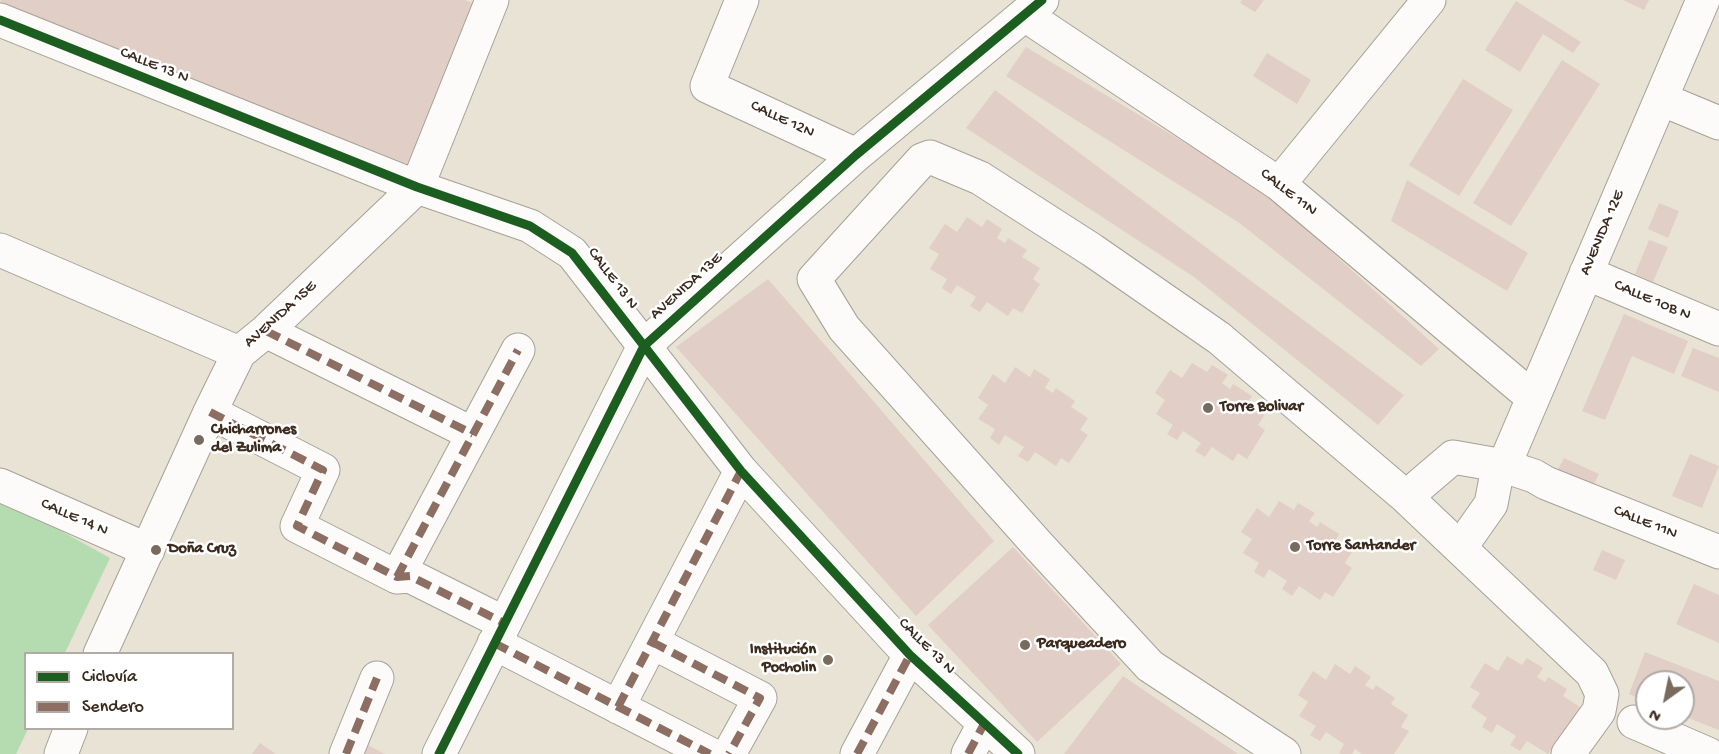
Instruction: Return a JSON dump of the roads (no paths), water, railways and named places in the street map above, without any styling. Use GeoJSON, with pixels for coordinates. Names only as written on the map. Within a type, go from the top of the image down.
{"type":"FeatureCollection","features":[{"type":"Feature","properties":{"kind":"street","name":"AVENIDA 15E"},"geometry":{"type":"LineString","coordinates":[[101,652],[239,353],[266,331],[417,187],[492,0]]}},
{"type":"Feature","properties":{"kind":"street","name":"CALLE 12N"},"geometry":{"type":"LineString","coordinates":[[742,0],[707,86],[856,155]]}},
{"type":"Feature","properties":{"kind":"street"},"geometry":{"type":"LineString","coordinates":[[1279,184],[1429,0]]}},
{"type":"Feature","properties":{"kind":"street","name":"AVENIDA 12E"},"geometry":{"type":"LineString","coordinates":[[1460,548],[1491,504],[1496,478],[1504,466],[1703,0]]}},
{"type":"Feature","properties":{"kind":"street","name":"CALLE 11N"},"geometry":{"type":"LineString","coordinates":[[1033,7],[1279,184],[1532,397]]}},
{"type":"Feature","properties":{"kind":"street","name":"AVENIDA 13E"},"geometry":{"type":"LineString","coordinates":[[439,754],[644,346],[856,155],[1033,7]]}},
{"type":"Feature","properties":{"kind":"street","name":"CALLE 13 N"},"geometry":{"type":"LineString","coordinates":[[0,20],[417,187],[530,226],[572,253],[741,471],[910,655],[1018,754]]}},
{"type":"Feature","properties":{"kind":"street"},"geometry":{"type":"LineString","coordinates":[[1661,99],[1719,123]]}},
{"type":"Feature","properties":{"kind":"street"},"geometry":{"type":"LineString","coordinates":[[1284,754],[1150,666],[844,328],[814,279],[922,160],[930,157],[980,178],[1092,250],[1219,338],[1406,497],[1592,673],[1602,694],[1599,711],[1568,754]]}},
{"type":"Feature","properties":{"kind":"street"},"geometry":{"type":"LineString","coordinates":[[0,250],[239,353]]}},
{"type":"Feature","properties":{"kind":"street","name":"CALLE 10B N"},"geometry":{"type":"LineString","coordinates":[[1586,273],[1719,329]]}},
{"type":"Feature","properties":{"kind":"street"},"geometry":{"type":"LineString","coordinates":[[266,331],[473,434]]}},
{"type":"Feature","properties":{"kind":"street"},"geometry":{"type":"LineString","coordinates":[[397,577],[518,350]]}},
{"type":"Feature","properties":{"kind":"street"},"geometry":{"type":"LineString","coordinates":[[210,412],[323,470],[297,526],[397,577],[410,576],[618,706],[710,754]]}},
{"type":"Feature","properties":{"kind":"street","name":"CALLE 11N"},"geometry":{"type":"LineString","coordinates":[[1406,497],[1453,457],[1504,466],[1534,476],[1546,483],[1719,552]]}},
{"type":"Feature","properties":{"kind":"street"},"geometry":{"type":"LineString","coordinates":[[618,706],[741,471]]}},
{"type":"Feature","properties":{"kind":"street","name":"CALLE 14 N"},"geometry":{"type":"LineString","coordinates":[[0,485],[148,550]]}},
{"type":"Feature","properties":{"kind":"street"},"geometry":{"type":"LineString","coordinates":[[652,642],[760,698],[729,754]]}},
{"type":"Feature","properties":{"kind":"street"},"geometry":{"type":"LineString","coordinates":[[857,754],[910,655]]}},
{"type":"Feature","properties":{"kind":"street"},"geometry":{"type":"LineString","coordinates":[[346,754],[377,678]]}},
{"type":"Feature","properties":{"kind":"street"},"geometry":{"type":"LineString","coordinates":[[1634,722],[1708,754]]}},
{"type":"Feature","properties":{"kind":"street"},"geometry":{"type":"LineString","coordinates":[[968,754],[984,724]]}},
{"type":"Feature","properties":{"kind":"street"},"geometry":{"type":"LineString","coordinates":[[61,754],[71,730]]}},
{"type":"Feature","properties":{"kind":"place","name":"Torre Bolivar"},"geometry":{"type":"Point","coordinates":[1208,408]}},
{"type":"Feature","properties":{"kind":"place","name":"Chicharrones del Zulima"},"geometry":{"type":"Point","coordinates":[199,440]}},
{"type":"Feature","properties":{"kind":"place","name":"Torre Santander"},"geometry":{"type":"Point","coordinates":[1295,547]}},
{"type":"Feature","properties":{"kind":"place","name":"Doña Cruz"},"geometry":{"type":"Point","coordinates":[156,550]}},
{"type":"Feature","properties":{"kind":"place","name":"Parqueadero"},"geometry":{"type":"Point","coordinates":[1025,645]}},
{"type":"Feature","properties":{"kind":"place","name":"Institución Pocholin"},"geometry":{"type":"Point","coordinates":[828,660]}}]}
